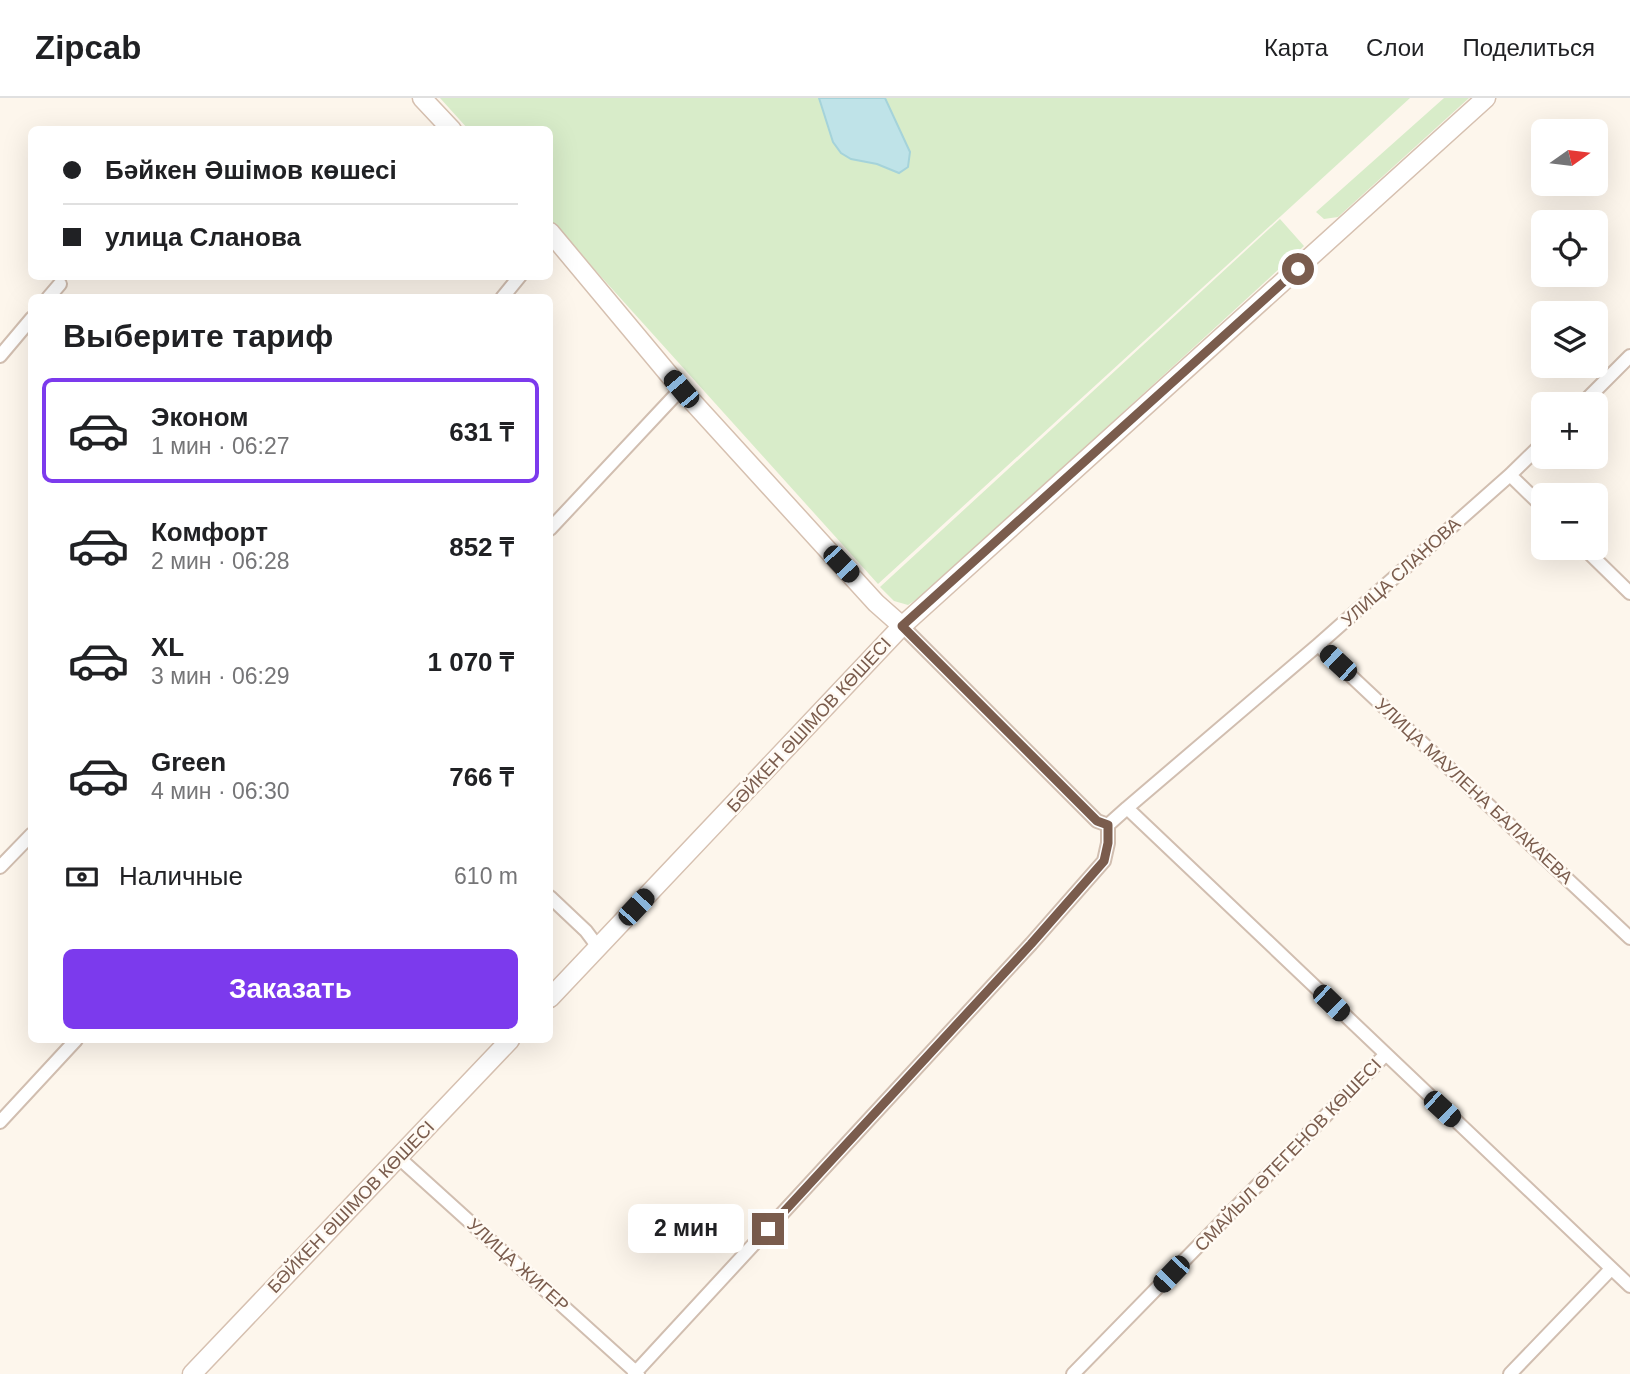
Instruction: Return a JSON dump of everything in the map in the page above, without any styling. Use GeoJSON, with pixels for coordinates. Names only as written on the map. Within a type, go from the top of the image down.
{"type":"FeatureCollection","features":[{"type":"Feature","properties":{"kind":"main road"},"geometry":{"type":"LineString","coordinates":[[422,98],[448,126]]}},
{"type":"Feature","properties":{"kind":"main road","name":"БӘЙКЕН ӘШІМОВ КӨШЕСІ"},"geometry":{"type":"LineString","coordinates":[[553,995],[902,626],[1486,98]]}},
{"type":"Feature","properties":{"kind":"main road"},"geometry":{"type":"LineString","coordinates":[[553,239],[681,389],[876,603],[902,626]]}},
{"type":"Feature","properties":{"kind":"main road","name":"БӘЙКЕН ӘШІМОВ КӨШЕСІ"},"geometry":{"type":"LineString","coordinates":[[192,1374],[507,1043]]}},
{"type":"Feature","properties":{"kind":"street"},"geometry":{"type":"LineString","coordinates":[[505,294],[517,280]]}},
{"type":"Feature","properties":{"kind":"street"},"geometry":{"type":"LineString","coordinates":[[51,294],[60,284]]}},
{"type":"Feature","properties":{"kind":"street"},"geometry":{"type":"LineString","coordinates":[[0,356],[28,323]]}},
{"type":"Feature","properties":{"kind":"street"},"geometry":{"type":"LineString","coordinates":[[1594,392],[1630,356]]}},
{"type":"Feature","properties":{"kind":"street"},"geometry":{"type":"LineString","coordinates":[[553,526],[681,389]]}},
{"type":"Feature","properties":{"kind":"street","name":"УЛИЦА СЛАНОВА"},"geometry":{"type":"LineString","coordinates":[[1108,825],[1318,645],[1531,455]]}},
{"type":"Feature","properties":{"kind":"street"},"geometry":{"type":"LineString","coordinates":[[1510,475],[1531,495]]}},
{"type":"Feature","properties":{"kind":"street"},"geometry":{"type":"LineString","coordinates":[[1596,560],[1630,593]]}},
{"type":"Feature","properties":{"kind":"street"},"geometry":{"type":"LineString","coordinates":[[636,1373],[1104,861],[1108,825],[1097,821],[902,626]]}},
{"type":"Feature","properties":{"kind":"street","name":"УЛИЦА МАУЛЕНА БАЛАКАЕВА"},"geometry":{"type":"LineString","coordinates":[[1318,645],[1630,938]]}},
{"type":"Feature","properties":{"kind":"street"},"geometry":{"type":"LineString","coordinates":[[1127,808],[1630,1286]]}},
{"type":"Feature","properties":{"kind":"street"},"geometry":{"type":"LineString","coordinates":[[0,867],[28,838]]}},
{"type":"Feature","properties":{"kind":"street"},"geometry":{"type":"LineString","coordinates":[[553,900],[586,931],[598,947]]}},
{"type":"Feature","properties":{"kind":"street"},"geometry":{"type":"LineString","coordinates":[[0,1122],[73,1043]]}},
{"type":"Feature","properties":{"kind":"street","name":"СМАЙЫЛ ӨТЕГЕНОВ КӨШЕСІ"},"geometry":{"type":"LineString","coordinates":[[1073,1374],[1385,1055]]}},
{"type":"Feature","properties":{"kind":"street","name":"УЛИЦА ЖИГЕР"},"geometry":{"type":"LineString","coordinates":[[398,1157],[636,1373]]}},
{"type":"Feature","properties":{"kind":"street"},"geometry":{"type":"LineString","coordinates":[[1510,1374],[1611,1269]]}},
{"type":"Feature","properties":{"kind":"green space"},"geometry":{"type":"Polygon","coordinates":[[[440,98],[1410,98],[878,584],[553,223],[553,126],[465,126],[440,98]]]}},
{"type":"Feature","properties":{"kind":"green space"},"geometry":{"type":"Polygon","coordinates":[[[1444,98],[1469,98],[1338,217],[1324,219],[1316,212],[1444,98]]]}},
{"type":"Feature","properties":{"kind":"green space"},"geometry":{"type":"Polygon","coordinates":[[[1280,219],[1304,246],[926,593],[908,605],[894,601],[880,587],[1280,219]]]}},
{"type":"Feature","properties":{"kind":"water"},"geometry":{"type":"Polygon","coordinates":[[[819,98],[885,98],[910,152],[908,167],[899,173],[877,164],[851,159],[841,153],[833,142],[819,98]]]}},
{"type":"Feature","properties":{"kind":"route"},"geometry":{"type":"LineString","coordinates":[[768,1229],[1031,944],[1104,861],[1108,843],[1108,825],[1097,821],[902,626],[1298,269]]}}]}
